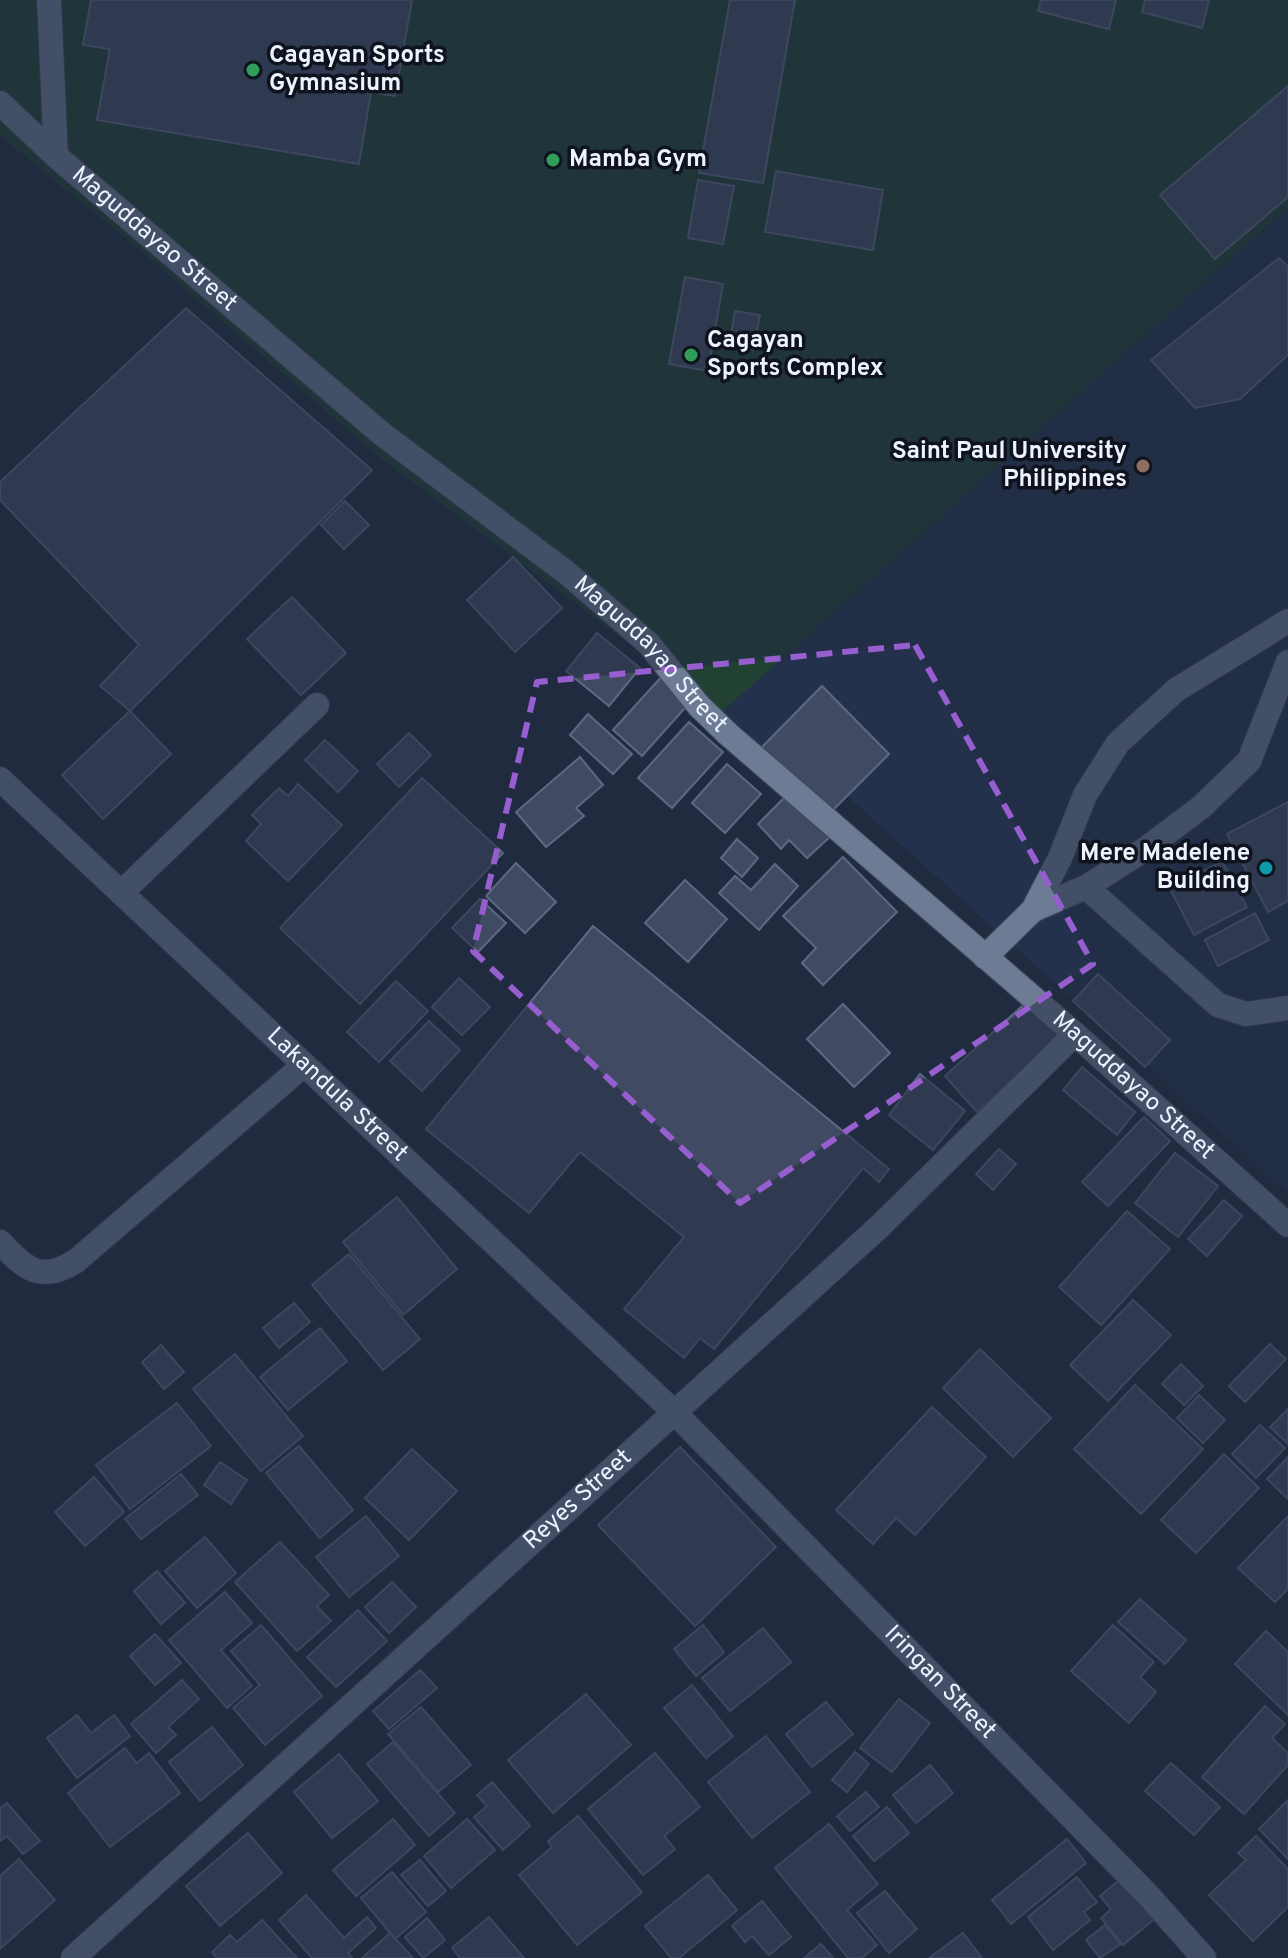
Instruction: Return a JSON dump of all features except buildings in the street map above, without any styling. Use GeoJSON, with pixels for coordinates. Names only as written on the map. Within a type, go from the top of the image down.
{"type":"FeatureCollection","features":[{"type":"Feature","properties":{"kind":"street"},"geometry":{"type":"LineString","coordinates":[[47,1],[56,156]]}},
{"type":"Feature","properties":{"kind":"street","name":"Maguddayao Street"},"geometry":{"type":"LineString","coordinates":[[0,103],[56,156],[382,434],[567,573],[648,643],[699,706],[728,734],[1075,1034],[1288,1225]]}},
{"type":"Feature","properties":{"kind":"street"},"geometry":{"type":"LineString","coordinates":[[1033,910],[1085,795],[1118,743],[1176,690],[1288,621]]}},
{"type":"Feature","properties":{"kind":"street"},"geometry":{"type":"LineString","coordinates":[[985,957],[1033,910],[1086,887],[1177,825],[1249,761],[1288,662]]}},
{"type":"Feature","properties":{"kind":"street"},"geometry":{"type":"LineString","coordinates":[[121,893],[317,705]]}},
{"type":"Feature","properties":{"kind":"street","name":"Lakandula Street"},"geometry":{"type":"LineString","coordinates":[[0,779],[673,1411]]}},
{"type":"Feature","properties":{"kind":"street"},"geometry":{"type":"LineString","coordinates":[[1086,887],[1218,1005],[1246,1014],[1288,1008]]}},
{"type":"Feature","properties":{"kind":"street","name":"Reyes Street"},"geometry":{"type":"LineString","coordinates":[[73,1958],[879,1227],[1075,1034]]}},
{"type":"Feature","properties":{"kind":"street"},"geometry":{"type":"LineString","coordinates":[[0,1242],[29,1267],[43,1274],[56,1273],[76,1261],[304,1065]]}},
{"type":"Feature","properties":{"kind":"street","name":"Iringan Street"},"geometry":{"type":"LineString","coordinates":[[673,1411],[1135,1882],[1204,1958]]}},
{"type":"Feature","properties":{"kind":"highlighted area"},"geometry":{"type":"Polygon","coordinates":[[[915,645],[1093,964],[740,1203],[473,951],[537,682],[915,645]]]}},
{"type":"Feature","properties":{"kind":"shaded area","name":"Saint Paul University Philippines"},"geometry":{"type":"Polygon","coordinates":[[[1288,208],[1288,1193],[847,796],[826,817],[722,712],[1288,208]]]}},
{"type":"Feature","properties":{"kind":"green space","name":"Cagayan Sports Complex"},"geometry":{"type":"Polygon","coordinates":[[[0,0],[1288,0],[1288,208],[722,712],[384,461],[138,248],[0,136],[0,0]]]}},
{"type":"Feature","properties":{"kind":"place","name":"Cagayan Sports Gymnasium"},"geometry":{"type":"Point","coordinates":[253,70]}},
{"type":"Feature","properties":{"kind":"place","name":"Mamba Gym"},"geometry":{"type":"Point","coordinates":[553,160]}},
{"type":"Feature","properties":{"kind":"place","name":"Cagayan Sports Complex"},"geometry":{"type":"Point","coordinates":[691,355]}},
{"type":"Feature","properties":{"kind":"place","name":"Saint Paul University Philippines"},"geometry":{"type":"Point","coordinates":[1143,466]}},
{"type":"Feature","properties":{"kind":"place","name":"Mere Madelene Building"},"geometry":{"type":"Point","coordinates":[1266,868]}}]}
